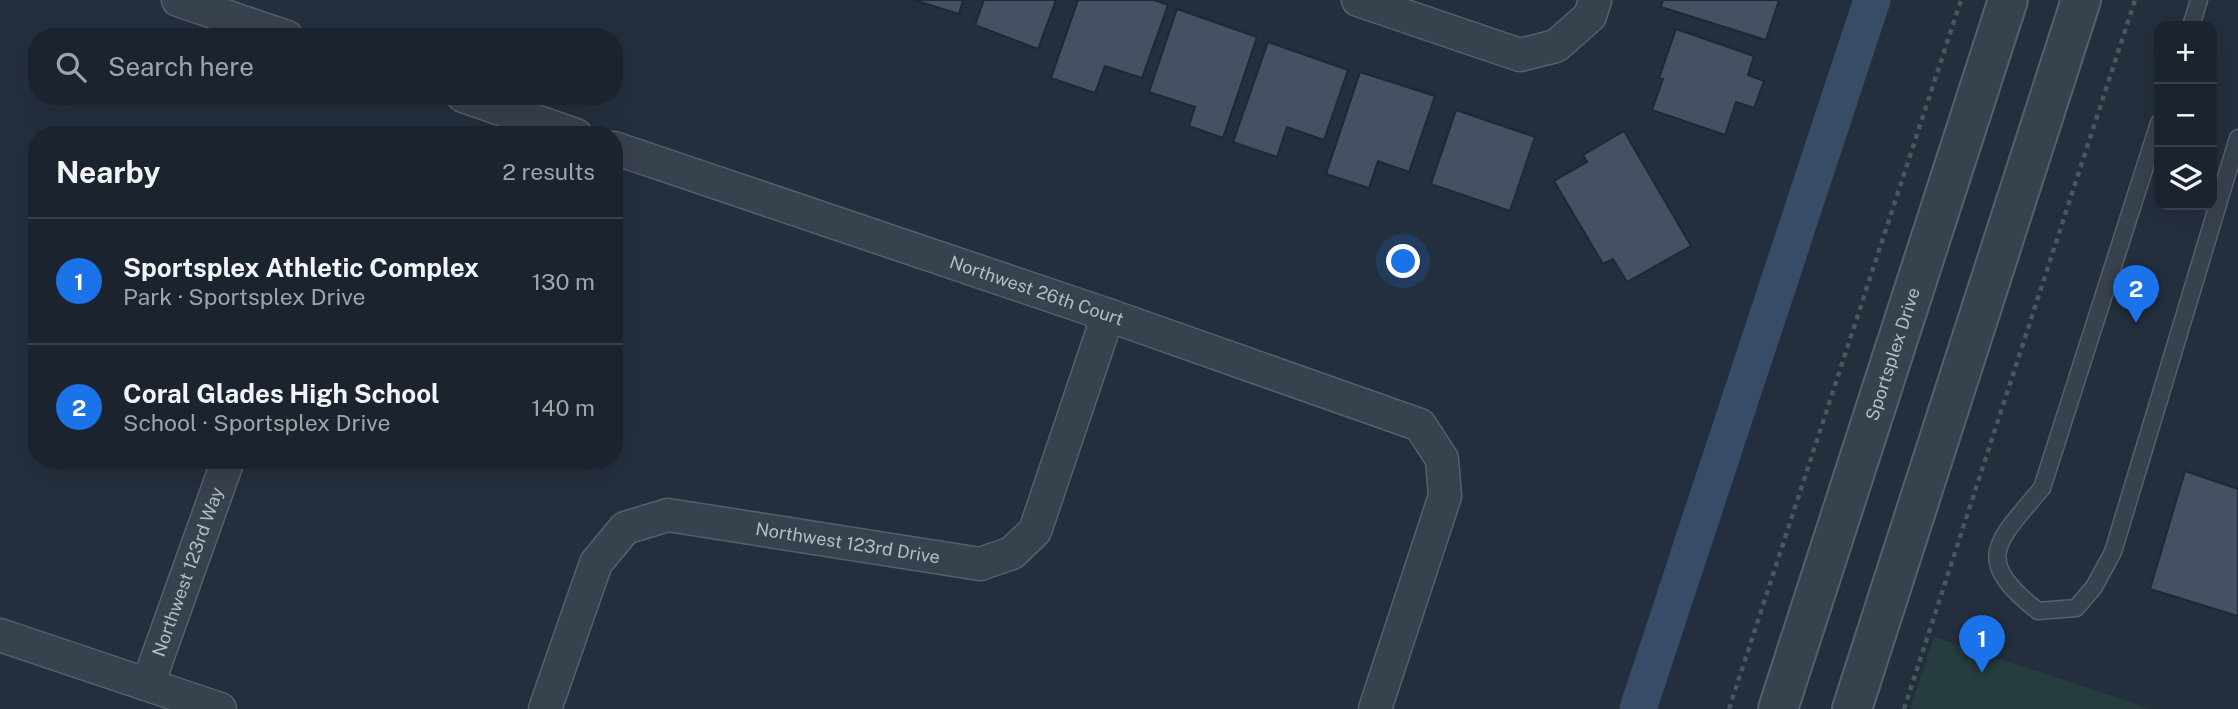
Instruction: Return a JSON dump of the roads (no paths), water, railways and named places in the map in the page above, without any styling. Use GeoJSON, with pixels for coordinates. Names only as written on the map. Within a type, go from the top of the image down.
{"type":"FeatureCollection","features":[{"type":"Feature","properties":{"kind":"street"},"geometry":{"type":"LineString","coordinates":[[178,0],[260,28]]}},
{"type":"Feature","properties":{"kind":"street"},"geometry":{"type":"LineString","coordinates":[[1358,0],[1520,55],[1556,46],[1590,16],[1595,0]]}},
{"type":"Feature","properties":{"kind":"street","name":"Sportsplex Drive"},"geometry":{"type":"LineString","coordinates":[[1779,709],[2008,0]]}},
{"type":"Feature","properties":{"kind":"street"},"geometry":{"type":"LineString","coordinates":[[1852,709],[2081,0]]}},
{"type":"Feature","properties":{"kind":"street"},"geometry":{"type":"LineString","coordinates":[[489,105],[550,126]]}},
{"type":"Feature","properties":{"kind":"street","name":"Northwest 26th Court"},"geometry":{"type":"LineString","coordinates":[[623,151],[1108,315],[1420,425],[1442,459],[1445,496],[1375,709]]}},
{"type":"Feature","properties":{"kind":"street","name":"Northwest 123rd Drive"},"geometry":{"type":"LineString","coordinates":[[545,709],[596,563],[625,528],[668,515],[980,564],[1012,553],[1035,531],[1108,315]]}},
{"type":"Feature","properties":{"kind":"street","name":"Northwest 123rd Way"},"geometry":{"type":"LineString","coordinates":[[148,684],[225,469]]}},
{"type":"Feature","properties":{"kind":"street"},"geometry":{"type":"LineString","coordinates":[[0,635],[220,709]]}},
{"type":"Feature","properties":{"kind":"lane"},"geometry":{"type":"LineString","coordinates":[[2193,21],[2199,0]]}},
{"type":"Feature","properties":{"kind":"lane"},"geometry":{"type":"LineString","coordinates":[[2154,139],[2042,488],[2016,519],[1996,552],[1997,570],[2014,592],[2038,611],[2076,608],[2094,587],[2113,552],[2238,138]]}},
{"type":"Feature","properties":{"kind":"waterway"},"geometry":{"type":"LineString","coordinates":[[1638,709],[1872,0]]}},
{"type":"Feature","properties":{"kind":"place","name":"Coral Glades High School"},"geometry":{"type":"Point","coordinates":[2136,323]}},
{"type":"Feature","properties":{"kind":"place","name":"Sportsplex Athletic Complex"},"geometry":{"type":"Point","coordinates":[1982,673]}}]}
